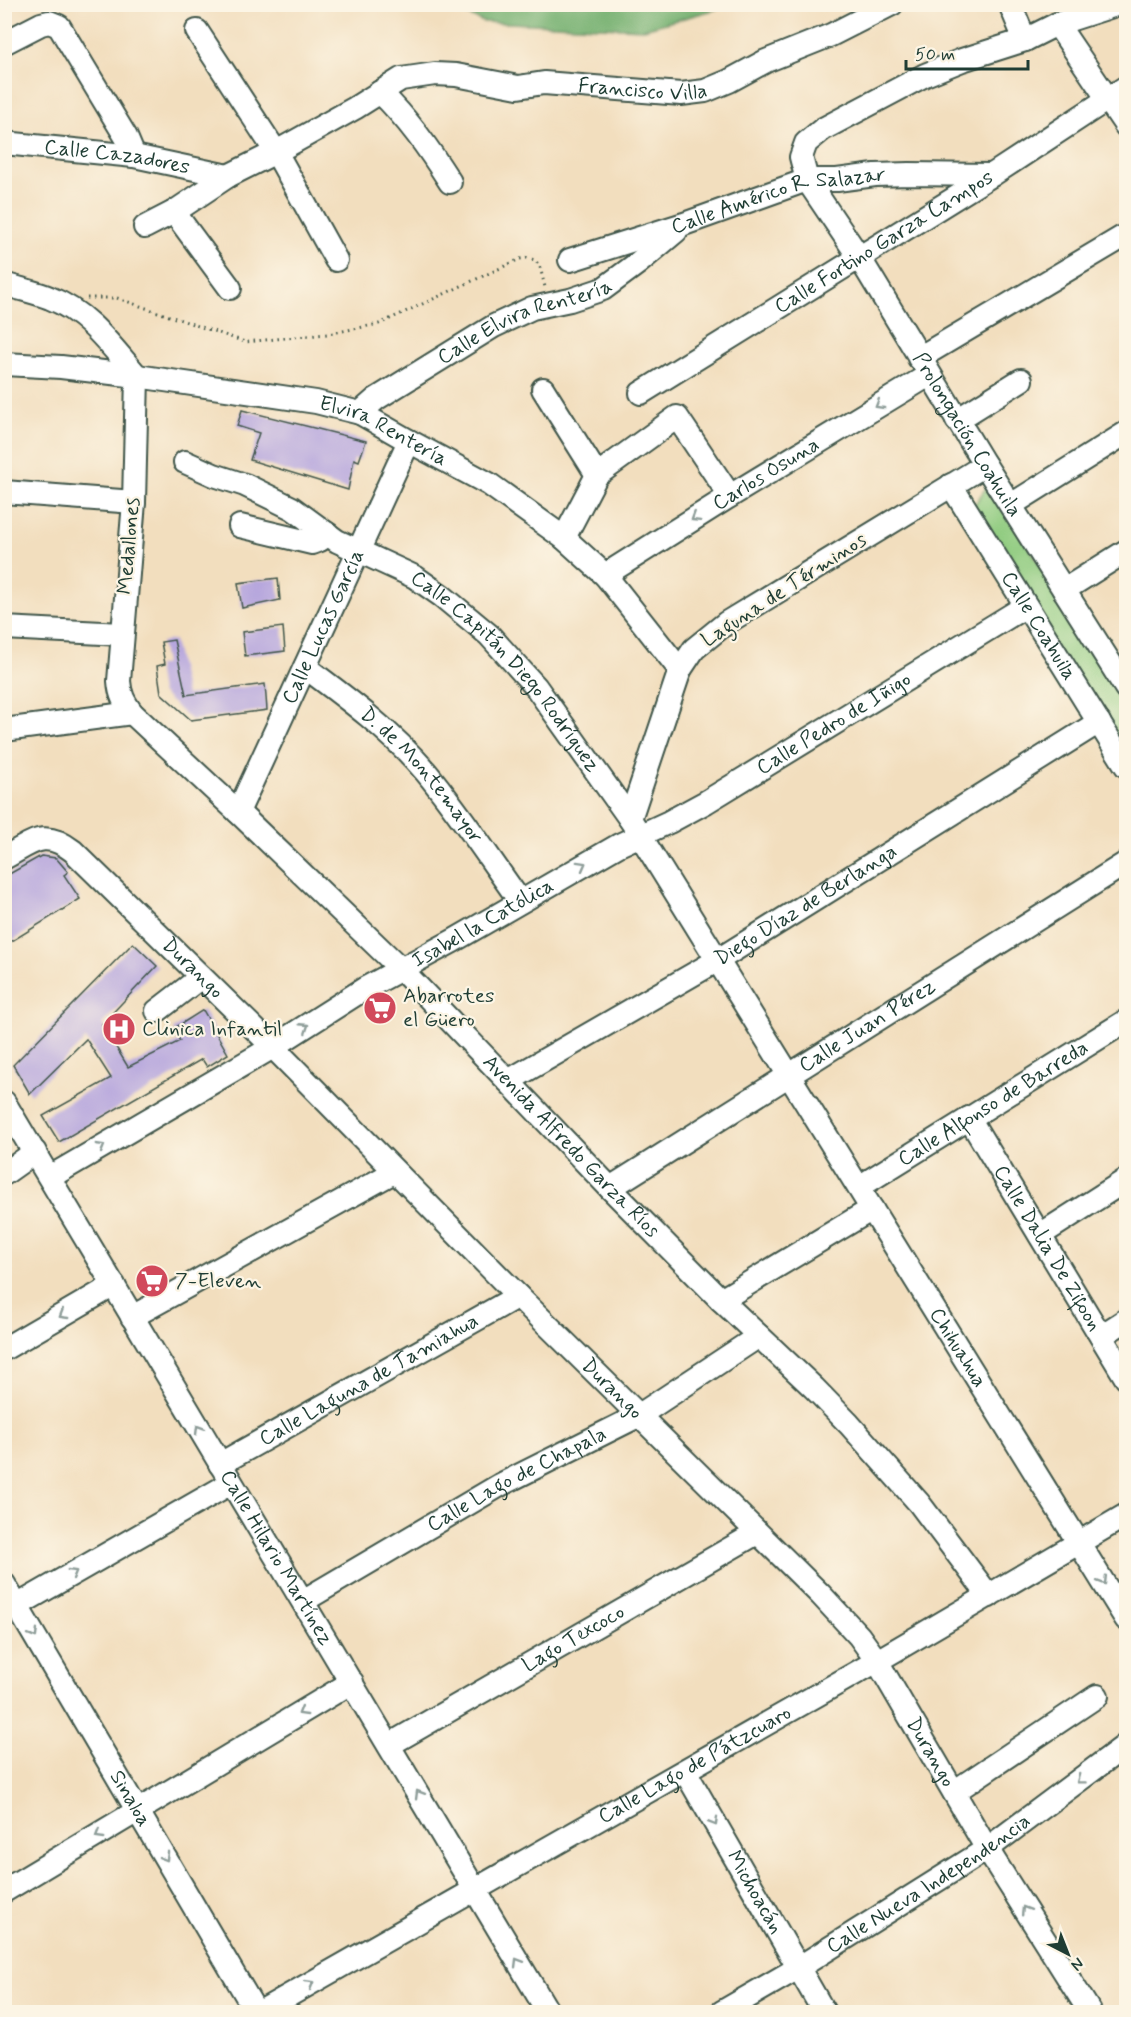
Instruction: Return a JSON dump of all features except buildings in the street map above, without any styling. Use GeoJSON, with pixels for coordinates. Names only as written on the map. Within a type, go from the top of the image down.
{"type":"FeatureCollection","features":[{"type":"Feature","properties":{"kind":"street","name":"Francisco Villa"},"geometry":{"type":"LineString","coordinates":[[380,92],[401,79],[435,74],[456,75],[518,87],[544,83],[681,94],[705,91],[766,61],[831,35],[892,4]]}},
{"type":"Feature","properties":{"kind":"street"},"geometry":{"type":"LineString","coordinates":[[1010,4],[1025,40]]}},
{"type":"Feature","properties":{"kind":"street"},"geometry":{"type":"LineString","coordinates":[[807,180],[801,164],[802,150],[812,137],[848,114],[938,69],[1025,40],[1057,24],[1119,4]]}},
{"type":"Feature","properties":{"kind":"street"},"geometry":{"type":"LineString","coordinates":[[4,43],[41,24],[49,22],[59,26],[126,137],[134,156]]}},
{"type":"Feature","properties":{"kind":"street"},"geometry":{"type":"LineString","coordinates":[[1057,24],[1118,92],[1126,126]]}},
{"type":"Feature","properties":{"kind":"street"},"geometry":{"type":"LineString","coordinates":[[197,31],[276,152],[336,260]]}},
{"type":"Feature","properties":{"kind":"street","name":"Calle Cazadores"},"geometry":{"type":"LineString","coordinates":[[145,227],[174,212],[228,176],[276,152],[380,92]]}},
{"type":"Feature","properties":{"kind":"street"},"geometry":{"type":"LineString","coordinates":[[380,92],[404,116],[426,144],[450,182]]}},
{"type":"Feature","properties":{"kind":"street","name":"Calle Fortino Garza Campos"},"geometry":{"type":"LineString","coordinates":[[649,387],[992,175],[1118,92]]}},
{"type":"Feature","properties":{"kind":"street","name":"Calle Cazadores"},"geometry":{"type":"LineString","coordinates":[[4,143],[134,156],[228,176]]}},
{"type":"Feature","properties":{"kind":"street","name":"Calle Américo R. Salazar"},"geometry":{"type":"LineString","coordinates":[[570,261],[684,224],[807,180],[909,174],[992,175]]}},
{"type":"Feature","properties":{"kind":"street","name":"Prolongación Coahuila"},"geometry":{"type":"LineString","coordinates":[[807,180],[859,257],[924,367],[1064,590],[1124,678]]}},
{"type":"Feature","properties":{"kind":"street"},"geometry":{"type":"LineString","coordinates":[[174,212],[230,288]]}},
{"type":"Feature","properties":{"kind":"street","name":"Calle Elvira Rentería"},"geometry":{"type":"LineString","coordinates":[[360,413],[376,399],[494,326],[532,308],[603,289],[684,224]]}},
{"type":"Feature","properties":{"kind":"street","name":"Carlos Osuna"},"geometry":{"type":"LineString","coordinates":[[605,575],[730,496],[1126,235]]}},
{"type":"Feature","properties":{"kind":"street"},"geometry":{"type":"LineString","coordinates":[[4,284],[49,297],[73,309],[94,326],[137,376]]}},
{"type":"Feature","properties":{"kind":"street","name":"Elvira Rentería"},"geometry":{"type":"LineString","coordinates":[[4,364],[137,376],[316,402],[360,413],[489,484],[564,538],[605,575],[680,670]]}},
{"type":"Feature","properties":{"kind":"street","name":"Medallones"},"geometry":{"type":"LineString","coordinates":[[132,713],[119,692],[134,502],[137,376]]}},
{"type":"Feature","properties":{"kind":"street"},"geometry":{"type":"LineString","coordinates":[[957,420],[1021,380]]}},
{"type":"Feature","properties":{"kind":"street"},"geometry":{"type":"LineString","coordinates":[[543,389],[597,475]]}},
{"type":"Feature","properties":{"kind":"street"},"geometry":{"type":"LineString","coordinates":[[564,538],[597,475],[677,417],[730,496]]}},
{"type":"Feature","properties":{"kind":"street"},"geometry":{"type":"LineString","coordinates":[[1011,505],[1126,434]]}},
{"type":"Feature","properties":{"kind":"street","name":"Calle Lucas García"},"geometry":{"type":"LineString","coordinates":[[238,812],[409,441]]}},
{"type":"Feature","properties":{"kind":"street","name":"Calle Capitán Diego Rodríguez"},"geometry":{"type":"LineString","coordinates":[[185,462],[214,476],[245,485],[292,508],[337,541],[415,577],[489,635],[536,687],[635,827],[790,1076]]}},
{"type":"Feature","properties":{"kind":"street","name":"Laguna de Términos"},"geometry":{"type":"LineString","coordinates":[[635,827],[680,670],[694,649],[726,623],[985,465]]}},
{"type":"Feature","properties":{"kind":"street","name":"Calle Coahuila"},"geometry":{"type":"LineString","coordinates":[[951,485],[1126,766]]}},
{"type":"Feature","properties":{"kind":"street"},"geometry":{"type":"LineString","coordinates":[[4,492],[134,502]]}},
{"type":"Feature","properties":{"kind":"street"},"geometry":{"type":"LineString","coordinates":[[240,526],[312,543],[328,534]]}},
{"type":"Feature","properties":{"kind":"street"},"geometry":{"type":"LineString","coordinates":[[1064,590],[1126,551]]}},
{"type":"Feature","properties":{"kind":"street","name":"Calle Pedro de Iñigo"},"geometry":{"type":"LineString","coordinates":[[635,827],[669,822],[706,802],[1026,606]]}},
{"type":"Feature","properties":{"kind":"street"},"geometry":{"type":"LineString","coordinates":[[4,628],[122,634]]}},
{"type":"Feature","properties":{"kind":"street","name":"D. de Montemayor"},"geometry":{"type":"LineString","coordinates":[[305,667],[381,726],[425,771],[520,901]]}},
{"type":"Feature","properties":{"kind":"street"},"geometry":{"type":"LineString","coordinates":[[4,730],[132,713]]}},
{"type":"Feature","properties":{"kind":"street","name":"Avenida Alfredo Garza Ríos"},"geometry":{"type":"LineString","coordinates":[[132,713],[400,969],[610,1188],[721,1300],[814,1388],[919,1503],[989,1596]]}},
{"type":"Feature","properties":{"kind":"street","name":"Diego Díaz de Berlanga"},"geometry":{"type":"LineString","coordinates":[[508,1081],[718,960],[1099,722]]}},
{"type":"Feature","properties":{"kind":"street","name":"Isabel la Católica"},"geometry":{"type":"LineString","coordinates":[[50,1177],[273,1047],[364,989],[453,941],[520,901],[635,827]]}},
{"type":"Feature","properties":{"kind":"street","name":"Durango"},"geometry":{"type":"LineString","coordinates":[[4,858],[35,841],[47,838],[64,844],[73,851],[273,1047],[394,1172],[859,1636],[877,1661],[987,1849],[1090,2013]]}},
{"type":"Feature","properties":{"kind":"street","name":"Calle Juan Pérez"},"geometry":{"type":"LineString","coordinates":[[610,1188],[1126,863]]}},
{"type":"Feature","properties":{"kind":"street"},"geometry":{"type":"LineString","coordinates":[[157,1011],[201,977]]}},
{"type":"Feature","properties":{"kind":"street","name":"Calle Alfonso de Barreda"},"geometry":{"type":"LineString","coordinates":[[859,1187],[1126,1021]]}},
{"type":"Feature","properties":{"kind":"street","name":"Chihuahua"},"geometry":{"type":"LineString","coordinates":[[790,1076],[1126,1619]]}},
{"type":"Feature","properties":{"kind":"street","name":"Calle Hilario Martínez"},"geometry":{"type":"LineString","coordinates":[[4,1102],[548,2013]]}},
{"type":"Feature","properties":{"kind":"street","name":"Calle Dalia De Zifoon"},"geometry":{"type":"LineString","coordinates":[[969,1118],[1126,1378]]}},
{"type":"Feature","properties":{"kind":"street"},"geometry":{"type":"LineString","coordinates":[[4,1173],[35,1152]]}},
{"type":"Feature","properties":{"kind":"street"},"geometry":{"type":"LineString","coordinates":[[132,1317],[394,1172]]}},
{"type":"Feature","properties":{"kind":"street"},"geometry":{"type":"LineString","coordinates":[[1040,1235],[1126,1180]]}},
{"type":"Feature","properties":{"kind":"street"},"geometry":{"type":"LineString","coordinates":[[721,1300],[872,1209]]}},
{"type":"Feature","properties":{"kind":"street"},"geometry":{"type":"LineString","coordinates":[[4,1349],[114,1285]]}},
{"type":"Feature","properties":{"kind":"street","name":"Calle Laguna de Tamiahua"},"geometry":{"type":"LineString","coordinates":[[11,1609],[226,1474],[518,1296]]}},
{"type":"Feature","properties":{"kind":"street"},"geometry":{"type":"LineString","coordinates":[[1101,1336],[1126,1320]]}},
{"type":"Feature","properties":{"kind":"street","name":"Calle Lago de Chapala"},"geometry":{"type":"LineString","coordinates":[[303,1601],[500,1485],[639,1416],[759,1336]]}},
{"type":"Feature","properties":{"kind":"street","name":"Calle Lago de Pátzcuaro"},"geometry":{"type":"LineString","coordinates":[[258,2013],[877,1661],[1126,1515]]}},
{"type":"Feature","properties":{"kind":"street","name":"Lago Texcoco"},"geometry":{"type":"LineString","coordinates":[[389,1745],[757,1533]]}},
{"type":"Feature","properties":{"kind":"street","name":"Sinaloa"},"geometry":{"type":"LineString","coordinates":[[4,1584],[11,1609],[139,1811],[258,2013]]}},
{"type":"Feature","properties":{"kind":"street"},"geometry":{"type":"LineString","coordinates":[[4,1891],[352,1682]]}},
{"type":"Feature","properties":{"kind":"street"},"geometry":{"type":"LineString","coordinates":[[954,1792],[1097,1696]]}},
{"type":"Feature","properties":{"kind":"street","name":"Calle Nueva Independencia"},"geometry":{"type":"LineString","coordinates":[[722,2013],[987,1849],[1126,1745]]}},
{"type":"Feature","properties":{"kind":"street","name":"Michoacán"},"geometry":{"type":"LineString","coordinates":[[685,1771],[824,2013]]}},
{"type":"Feature","properties":{"kind":"path"},"geometry":{"type":"LineString","coordinates":[[83,297],[117,298],[245,342],[327,334],[379,324],[520,259],[527,258],[535,260],[540,267],[550,304]]}},
{"type":"Feature","properties":{"kind":"green space"},"geometry":{"type":"Polygon","coordinates":[[[727,4],[728,6],[644,29],[483,22],[446,5],[727,4]]]}},
{"type":"Feature","properties":{"kind":"green space"},"geometry":{"type":"Polygon","coordinates":[[[988,485],[1126,703],[1126,764],[972,508],[988,485]]]}},
{"type":"Feature","properties":{"kind":"place","name":"Abarrotes el Güero"},"geometry":{"type":"Point","coordinates":[380,1008]}},
{"type":"Feature","properties":{"kind":"place","name":"Clinica Infantil"},"geometry":{"type":"Point","coordinates":[119,1029]}},
{"type":"Feature","properties":{"kind":"place","name":"7-Eleven"},"geometry":{"type":"Point","coordinates":[152,1281]}}]}
